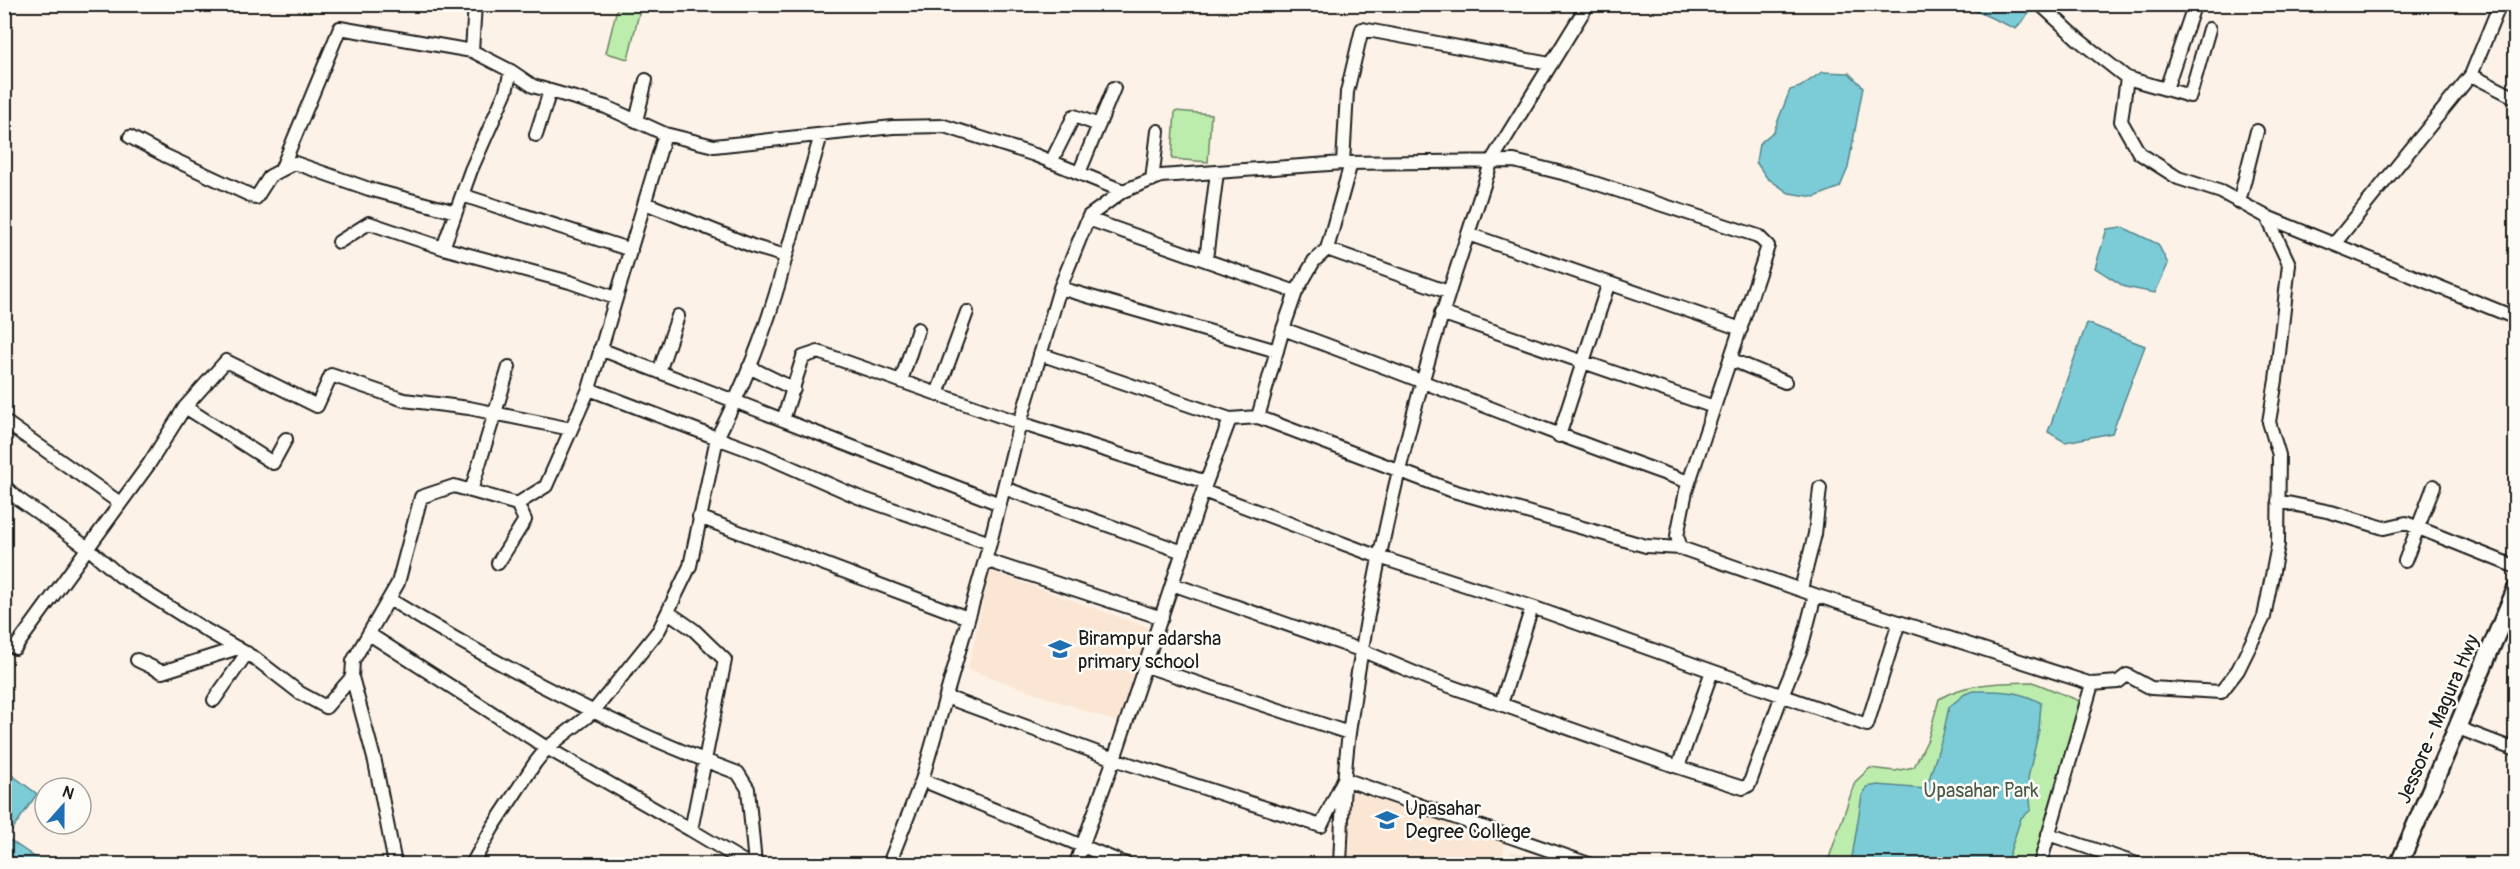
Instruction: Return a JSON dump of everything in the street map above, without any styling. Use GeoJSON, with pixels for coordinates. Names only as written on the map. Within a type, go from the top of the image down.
{"type":"FeatureCollection","features":[{"type":"Feature","properties":{"kind":"highway","name":"Jessore - Magura Hwy"},"geometry":{"type":"LineString","coordinates":[[2399,864],[2516,589]]}},
{"type":"Feature","properties":{"kind":"street"},"geometry":{"type":"LineString","coordinates":[[472,51],[475,4]]}},
{"type":"Feature","properties":{"kind":"street"},"geometry":{"type":"LineString","coordinates":[[1340,864],[1344,779],[1349,733],[1379,557],[1398,468],[1421,380],[1492,160],[1588,4]]}},
{"type":"Feature","properties":{"kind":"street"},"geometry":{"type":"LineString","coordinates":[[2040,4],[2079,40],[2127,78],[2190,96],[2209,29]]}},
{"type":"Feature","properties":{"kind":"street"},"geometry":{"type":"LineString","coordinates":[[2334,244],[2471,75],[2500,4]]}},
{"type":"Feature","properties":{"kind":"street"},"geometry":{"type":"LineString","coordinates":[[2166,89],[2193,9]]}},
{"type":"Feature","properties":{"kind":"street"},"geometry":{"type":"LineString","coordinates":[[281,170],[340,28],[472,51],[511,71],[533,86],[606,107],[665,134],[714,146],[893,127],[944,126],[1051,162],[1123,191]]}},
{"type":"Feature","properties":{"kind":"street"},"geometry":{"type":"LineString","coordinates":[[1258,417],[1296,292],[1314,261],[1327,249],[1347,163],[1347,92],[1362,28],[1550,64]]}},
{"type":"Feature","properties":{"kind":"street"},"geometry":{"type":"LineString","coordinates":[[443,248],[462,195],[506,91],[511,71]]}},
{"type":"Feature","properties":{"kind":"street"},"geometry":{"type":"LineString","coordinates":[[2471,75],[2516,98]]}},
{"type":"Feature","properties":{"kind":"street"},"geometry":{"type":"LineString","coordinates":[[2127,78],[2121,121],[2139,153],[2178,178],[2220,192],[2267,217],[2516,318]]}},
{"type":"Feature","properties":{"kind":"street"},"geometry":{"type":"LineString","coordinates":[[636,121],[646,80]]}},
{"type":"Feature","properties":{"kind":"street"},"geometry":{"type":"LineString","coordinates":[[1079,173],[1114,88]]}},
{"type":"Feature","properties":{"kind":"street"},"geometry":{"type":"LineString","coordinates":[[536,135],[549,91]]}},
{"type":"Feature","properties":{"kind":"street"},"geometry":{"type":"LineString","coordinates":[[1051,162],[1074,116],[1071,103]]}},
{"type":"Feature","properties":{"kind":"street"},"geometry":{"type":"LineString","coordinates":[[1074,116],[1099,125]]}},
{"type":"Feature","properties":{"kind":"street"},"geometry":{"type":"LineString","coordinates":[[1152,180],[1158,131]]}},
{"type":"Feature","properties":{"kind":"street"},"geometry":{"type":"LineString","coordinates":[[2239,202],[2257,131]]}},
{"type":"Feature","properties":{"kind":"street"},"geometry":{"type":"LineString","coordinates":[[395,864],[375,762],[352,676],[354,662],[398,583],[421,498],[454,486],[517,504],[546,486],[589,388],[665,134]]}},
{"type":"Feature","properties":{"kind":"street"},"geometry":{"type":"LineString","coordinates":[[472,864],[493,827],[547,748],[593,712],[659,630],[668,612],[690,566],[717,438],[749,367],[780,282],[821,135]]}},
{"type":"Feature","properties":{"kind":"street"},"geometry":{"type":"LineString","coordinates":[[130,137],[256,198],[270,176],[295,164],[369,189],[456,212]]}},
{"type":"Feature","properties":{"kind":"street"},"geometry":{"type":"LineString","coordinates":[[891,864],[922,780],[990,543],[1020,423],[1060,288],[1088,219],[1123,191],[1161,176],[1347,163],[1514,161],[1570,175],[1758,236],[1768,246],[1689,482],[1677,536],[1681,548]]}},
{"type":"Feature","properties":{"kind":"street"},"geometry":{"type":"LineString","coordinates":[[1206,259],[1217,172]]}},
{"type":"Feature","properties":{"kind":"street"},"geometry":{"type":"LineString","coordinates":[[462,195],[631,250]]}},
{"type":"Feature","properties":{"kind":"street"},"geometry":{"type":"LineString","coordinates":[[645,203],[755,247],[786,256]]}},
{"type":"Feature","properties":{"kind":"street"},"geometry":{"type":"LineString","coordinates":[[1040,354],[1230,419],[1258,417],[1398,468],[1453,491],[1635,543],[1681,548],[1815,595],[2092,684],[2118,682],[2127,675],[2151,688],[2221,692],[2238,670],[2264,617],[2278,545],[2278,455],[2269,422],[2277,380],[2289,264],[2267,217]]}},
{"type":"Feature","properties":{"kind":"street"},"geometry":{"type":"LineString","coordinates":[[1088,219],[1296,292]]}},
{"type":"Feature","properties":{"kind":"street"},"geometry":{"type":"LineString","coordinates":[[339,242],[369,223],[443,248],[570,282],[615,298]]}},
{"type":"Feature","properties":{"kind":"street"},"geometry":{"type":"LineString","coordinates":[[1468,234],[1608,285],[1740,329]]}},
{"type":"Feature","properties":{"kind":"street"},"geometry":{"type":"LineString","coordinates":[[1327,249],[1448,292]]}},
{"type":"Feature","properties":{"kind":"street"},"geometry":{"type":"LineString","coordinates":[[1559,436],[1608,285]]}},
{"type":"Feature","properties":{"kind":"street"},"geometry":{"type":"LineString","coordinates":[[1060,288],[1277,351]]}},
{"type":"Feature","properties":{"kind":"street"},"geometry":{"type":"LineString","coordinates":[[937,394],[967,312]]}},
{"type":"Feature","properties":{"kind":"street"},"geometry":{"type":"LineString","coordinates":[[1441,313],[1714,408]]}},
{"type":"Feature","properties":{"kind":"street"},"geometry":{"type":"LineString","coordinates":[[659,372],[678,316]]}},
{"type":"Feature","properties":{"kind":"street"},"geometry":{"type":"LineString","coordinates":[[901,381],[918,329]]}},
{"type":"Feature","properties":{"kind":"street"},"geometry":{"type":"LineString","coordinates":[[1283,329],[1421,380],[1559,436],[1689,482]]}},
{"type":"Feature","properties":{"kind":"street"},"geometry":{"type":"LineString","coordinates":[[600,349],[1000,504]]}},
{"type":"Feature","properties":{"kind":"street"},"geometry":{"type":"LineString","coordinates":[[783,420],[803,357],[818,352],[1204,487],[1379,557],[1532,607],[1868,725],[1899,622]]}},
{"type":"Feature","properties":{"kind":"street"},"geometry":{"type":"LineString","coordinates":[[1730,358],[1785,382]]}},
{"type":"Feature","properties":{"kind":"street"},"geometry":{"type":"LineString","coordinates":[[15,648],[149,464],[185,407],[226,361],[317,406],[331,375],[404,400],[493,413],[571,429]]}},
{"type":"Feature","properties":{"kind":"street"},"geometry":{"type":"LineString","coordinates":[[471,491],[508,367]]}},
{"type":"Feature","properties":{"kind":"street"},"geometry":{"type":"LineString","coordinates":[[749,367],[794,388]]}},
{"type":"Feature","properties":{"kind":"street"},"geometry":{"type":"LineString","coordinates":[[589,388],[763,455],[858,497],[990,543]]}},
{"type":"Feature","properties":{"kind":"street"},"geometry":{"type":"LineString","coordinates":[[185,407],[273,463],[286,439]]}},
{"type":"Feature","properties":{"kind":"street"},"geometry":{"type":"LineString","coordinates":[[1079,864],[1076,863],[1146,666],[1204,487],[1230,419]]}},
{"type":"Feature","properties":{"kind":"street"},"geometry":{"type":"LineString","coordinates":[[4,421],[120,502]]}},
{"type":"Feature","properties":{"kind":"street"},"geometry":{"type":"LineString","coordinates":[[4,486],[17,498],[88,548],[120,576],[242,651],[300,693],[326,707],[352,676]]}},
{"type":"Feature","properties":{"kind":"street"},"geometry":{"type":"LineString","coordinates":[[2405,561],[2434,486]]}},
{"type":"Feature","properties":{"kind":"street"},"geometry":{"type":"LineString","coordinates":[[1004,488],[1183,552]]}},
{"type":"Feature","properties":{"kind":"street"},"geometry":{"type":"LineString","coordinates":[[1801,589],[1815,534],[1820,488]]}},
{"type":"Feature","properties":{"kind":"street"},"geometry":{"type":"LineString","coordinates":[[2278,501],[2331,512],[2384,528],[2406,523],[2516,567]]}},
{"type":"Feature","properties":{"kind":"street"},"geometry":{"type":"LineString","coordinates":[[498,563],[525,520],[517,504]]}},
{"type":"Feature","properties":{"kind":"street"},"geometry":{"type":"LineString","coordinates":[[699,517],[968,618]]}},
{"type":"Feature","properties":{"kind":"street"},"geometry":{"type":"LineString","coordinates":[[985,560],[1162,618]]}},
{"type":"Feature","properties":{"kind":"street"},"geometry":{"type":"LineString","coordinates":[[1172,584],[1363,651],[1427,678],[1743,788],[1747,787],[1801,649],[1815,595]]}},
{"type":"Feature","properties":{"kind":"street"},"geometry":{"type":"LineString","coordinates":[[389,599],[471,649],[593,712],[703,761],[738,774],[748,789],[755,864]]}},
{"type":"Feature","properties":{"kind":"street"},"geometry":{"type":"LineString","coordinates":[[1501,704],[1532,607]]}},
{"type":"Feature","properties":{"kind":"street"},"geometry":{"type":"LineString","coordinates":[[668,612],[694,630],[725,660],[691,830]]}},
{"type":"Feature","properties":{"kind":"street"},"geometry":{"type":"LineString","coordinates":[[369,634],[547,748],[748,864]]}},
{"type":"Feature","properties":{"kind":"street"},"geometry":{"type":"LineString","coordinates":[[137,660],[162,672],[242,651]]}},
{"type":"Feature","properties":{"kind":"street"},"geometry":{"type":"LineString","coordinates":[[214,700],[242,651]]}},
{"type":"Feature","properties":{"kind":"street"},"geometry":{"type":"LineString","coordinates":[[1146,666],[1349,733]]}},
{"type":"Feature","properties":{"kind":"street"},"geometry":{"type":"LineString","coordinates":[[1678,767],[1713,671]]}},
{"type":"Feature","properties":{"kind":"street"},"geometry":{"type":"LineString","coordinates":[[2040,864],[2092,684]]}},
{"type":"Feature","properties":{"kind":"street"},"geometry":{"type":"LineString","coordinates":[[946,697],[1114,759],[1321,826],[1344,779]]}},
{"type":"Feature","properties":{"kind":"street"},"geometry":{"type":"LineString","coordinates":[[2458,728],[2516,750]]}},
{"type":"Feature","properties":{"kind":"street"},"geometry":{"type":"LineString","coordinates":[[1344,779],[1590,864]]}},
{"type":"Feature","properties":{"kind":"street"},"geometry":{"type":"LineString","coordinates":[[922,780],[1126,864]]}},
{"type":"Feature","properties":{"kind":"street"},"geometry":{"type":"LineString","coordinates":[[2048,834],[2137,864]]}},
{"type":"Feature","properties":{"kind":"shaded area","name":"Birampur adarsha primary school"},"geometry":{"type":"Polygon","coordinates":[[[990,571],[1153,629],[1122,724],[968,669],[990,571]]]}},
{"type":"Feature","properties":{"kind":"shaded area","name":"Upasahar Degree College"},"geometry":{"type":"Polygon","coordinates":[[[1345,788],[1505,844],[1501,864],[1336,864],[1336,797],[1345,788]]]}},
{"type":"Feature","properties":{"kind":"shaded area"},"geometry":{"type":"Polygon","coordinates":[[[1511,851],[1567,864],[1508,864],[1511,851]]]}},
{"type":"Feature","properties":{"kind":"green space"},"geometry":{"type":"Polygon","coordinates":[[[618,4],[641,5],[628,59],[606,53],[618,4]]]}},
{"type":"Feature","properties":{"kind":"green space"},"geometry":{"type":"Polygon","coordinates":[[[1175,111],[1211,114],[1208,162],[1172,159],[1175,111]]]}},
{"type":"Feature","properties":{"kind":"green space","name":"Upasahar Park"},"geometry":{"type":"Polygon","coordinates":[[[2033,682],[2082,702],[2033,864],[1827,864],[1855,782],[1870,768],[1895,771],[1914,767],[1928,739],[1939,699],[1949,693],[1972,686],[2033,682]]]}},
{"type":"Feature","properties":{"kind":"water"},"geometry":{"type":"Polygon","coordinates":[[[1963,5],[2026,5],[2031,10],[2016,29],[1963,5]]]}},
{"type":"Feature","properties":{"kind":"water"},"geometry":{"type":"Polygon","coordinates":[[[1822,72],[1849,73],[1863,87],[1848,168],[1840,187],[1815,197],[1789,193],[1767,178],[1756,162],[1759,144],[1774,131],[1790,90],[1800,87],[1822,72]]]}},
{"type":"Feature","properties":{"kind":"water"},"geometry":{"type":"Polygon","coordinates":[[[2122,227],[2158,244],[2168,264],[2155,293],[2125,287],[2095,268],[2107,229],[2122,227]]]}},
{"type":"Feature","properties":{"kind":"water"},"geometry":{"type":"Polygon","coordinates":[[[2087,323],[2145,346],[2112,433],[2065,442],[2048,432],[2087,323]]]}},
{"type":"Feature","properties":{"kind":"water","name":"Upasahar Park"},"geometry":{"type":"Polygon","coordinates":[[[1973,691],[2016,693],[2041,703],[2039,730],[2028,778],[2031,810],[2021,818],[2006,864],[1854,864],[1852,857],[1862,796],[1867,787],[1878,785],[1926,789],[1949,707],[1965,694],[1973,691]]]}},
{"type":"Feature","properties":{"kind":"water"},"geometry":{"type":"Polygon","coordinates":[[[4,769],[33,791],[33,800],[12,830],[5,823],[4,769]]]}},
{"type":"Feature","properties":{"kind":"water"},"geometry":{"type":"Polygon","coordinates":[[[5,837],[45,864],[5,864],[5,837]]]}},
{"type":"Feature","properties":{"kind":"place","name":"Birampur adarsha primary school"},"geometry":{"type":"Point","coordinates":[1060,649]}},
{"type":"Feature","properties":{"kind":"place","name":"Upasahar Degree College"},"geometry":{"type":"Point","coordinates":[1387,820]}}]}
